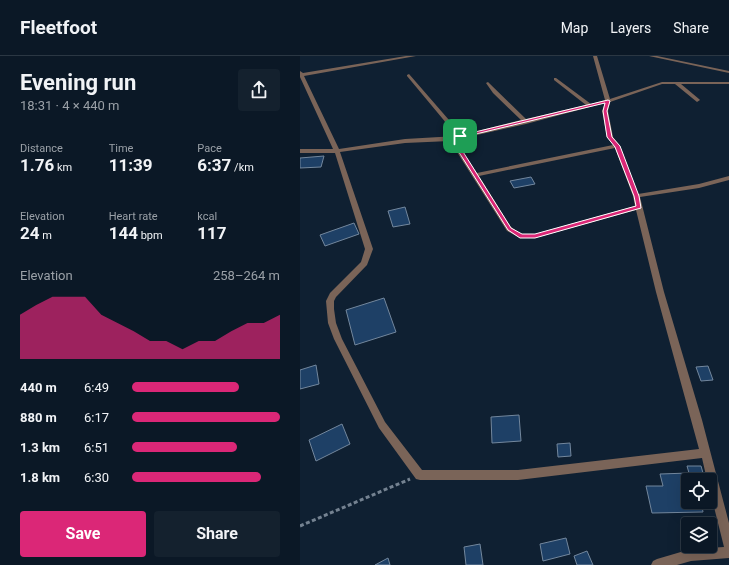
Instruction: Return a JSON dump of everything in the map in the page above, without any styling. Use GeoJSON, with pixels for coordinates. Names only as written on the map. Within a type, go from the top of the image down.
{"type":"FeatureCollection","features":[{"type":"Feature","properties":{"kind":"street"},"geometry":{"type":"LineString","coordinates":[[414,56],[301,74],[337,150],[369,249],[364,263],[333,295],[330,301],[332,323],[382,425],[420,475],[518,475],[706,453]]}},
{"type":"Feature","properties":{"kind":"street"},"geometry":{"type":"LineString","coordinates":[[595,56],[608,101],[605,111],[610,137],[617,146],[639,206],[660,292],[706,453],[729,544]]}},
{"type":"Feature","properties":{"kind":"street"},"geometry":{"type":"LineString","coordinates":[[650,56],[729,72]]}},
{"type":"Feature","properties":{"kind":"street"},"geometry":{"type":"LineString","coordinates":[[409,75],[460,136]]}},
{"type":"Feature","properties":{"kind":"street"},"geometry":{"type":"LineString","coordinates":[[556,79],[589,105]]}},
{"type":"Feature","properties":{"kind":"street"},"geometry":{"type":"LineString","coordinates":[[488,83],[495,92],[526,122]]}},
{"type":"Feature","properties":{"kind":"street"},"geometry":{"type":"LineString","coordinates":[[300,151],[337,150],[405,141],[452,139],[608,101],[662,83],[729,83]]}},
{"type":"Feature","properties":{"kind":"street"},"geometry":{"type":"LineString","coordinates":[[677,84],[697,100]]}},
{"type":"Feature","properties":{"kind":"street"},"geometry":{"type":"LineString","coordinates":[[452,139],[510,229],[520,236],[535,236],[639,206]]}},
{"type":"Feature","properties":{"kind":"street"},"geometry":{"type":"LineString","coordinates":[[476,176],[617,146]]}},
{"type":"Feature","properties":{"kind":"street"},"geometry":{"type":"LineString","coordinates":[[636,196],[699,186],[729,178]]}},
{"type":"Feature","properties":{"kind":"street"},"geometry":{"type":"LineString","coordinates":[[657,565],[691,555],[729,552]]}},
{"type":"Feature","properties":{"kind":"path"},"geometry":{"type":"LineString","coordinates":[[300,526],[420,475]]}},
{"type":"Feature","properties":{"kind":"building"},"geometry":{"type":"Polygon","coordinates":[[[324,156],[321,167],[300,168],[300,158],[324,156]]]}},
{"type":"Feature","properties":{"kind":"building"},"geometry":{"type":"Polygon","coordinates":[[[531,177],[535,184],[514,188],[510,181],[531,177]]]}},
{"type":"Feature","properties":{"kind":"building"},"geometry":{"type":"Polygon","coordinates":[[[405,207],[410,224],[393,227],[388,211],[405,207]]]}},
{"type":"Feature","properties":{"kind":"building"},"geometry":{"type":"Polygon","coordinates":[[[354,223],[359,234],[325,246],[320,235],[354,223]]]}},
{"type":"Feature","properties":{"kind":"building"},"geometry":{"type":"Polygon","coordinates":[[[384,298],[396,332],[355,345],[346,310],[384,298]]]}},
{"type":"Feature","properties":{"kind":"building"},"geometry":{"type":"Polygon","coordinates":[[[316,365],[319,384],[300,389],[300,370],[316,365]]]}},
{"type":"Feature","properties":{"kind":"building"},"geometry":{"type":"Polygon","coordinates":[[[708,366],[713,380],[701,381],[696,367],[708,366]]]}},
{"type":"Feature","properties":{"kind":"building"},"geometry":{"type":"Polygon","coordinates":[[[519,415],[521,441],[492,443],[491,417],[519,415]]]}},
{"type":"Feature","properties":{"kind":"building"},"geometry":{"type":"Polygon","coordinates":[[[342,424],[350,444],[316,461],[309,440],[342,424]]]}},
{"type":"Feature","properties":{"kind":"building"},"geometry":{"type":"Polygon","coordinates":[[[570,443],[571,456],[558,457],[557,444],[570,443]]]}},
{"type":"Feature","properties":{"kind":"building"},"geometry":{"type":"Polygon","coordinates":[[[687,466],[701,466],[703,473],[689,473],[687,466]]]}},
{"type":"Feature","properties":{"kind":"building"},"geometry":{"type":"Polygon","coordinates":[[[681,473],[681,509],[702,509],[703,512],[652,513],[646,486],[663,486],[660,474],[681,473]]]}},
{"type":"Feature","properties":{"kind":"building"},"geometry":{"type":"Polygon","coordinates":[[[566,538],[570,554],[543,561],[540,544],[566,538]]]}},
{"type":"Feature","properties":{"kind":"building"},"geometry":{"type":"Polygon","coordinates":[[[480,544],[483,565],[466,565],[464,547],[480,544]]]}},
{"type":"Feature","properties":{"kind":"building"},"geometry":{"type":"Polygon","coordinates":[[[587,551],[593,565],[577,565],[574,556],[587,551]]]}},
{"type":"Feature","properties":{"kind":"building"},"geometry":{"type":"Polygon","coordinates":[[[388,558],[390,565],[375,565],[388,558]]]}},
{"type":"Feature","properties":{"kind":"route"},"geometry":{"type":"LineString","coordinates":[[608,101],[605,111],[610,137],[617,146],[639,206],[535,236],[520,236],[510,229],[452,139],[460,136],[526,122],[608,101]]}}]}
